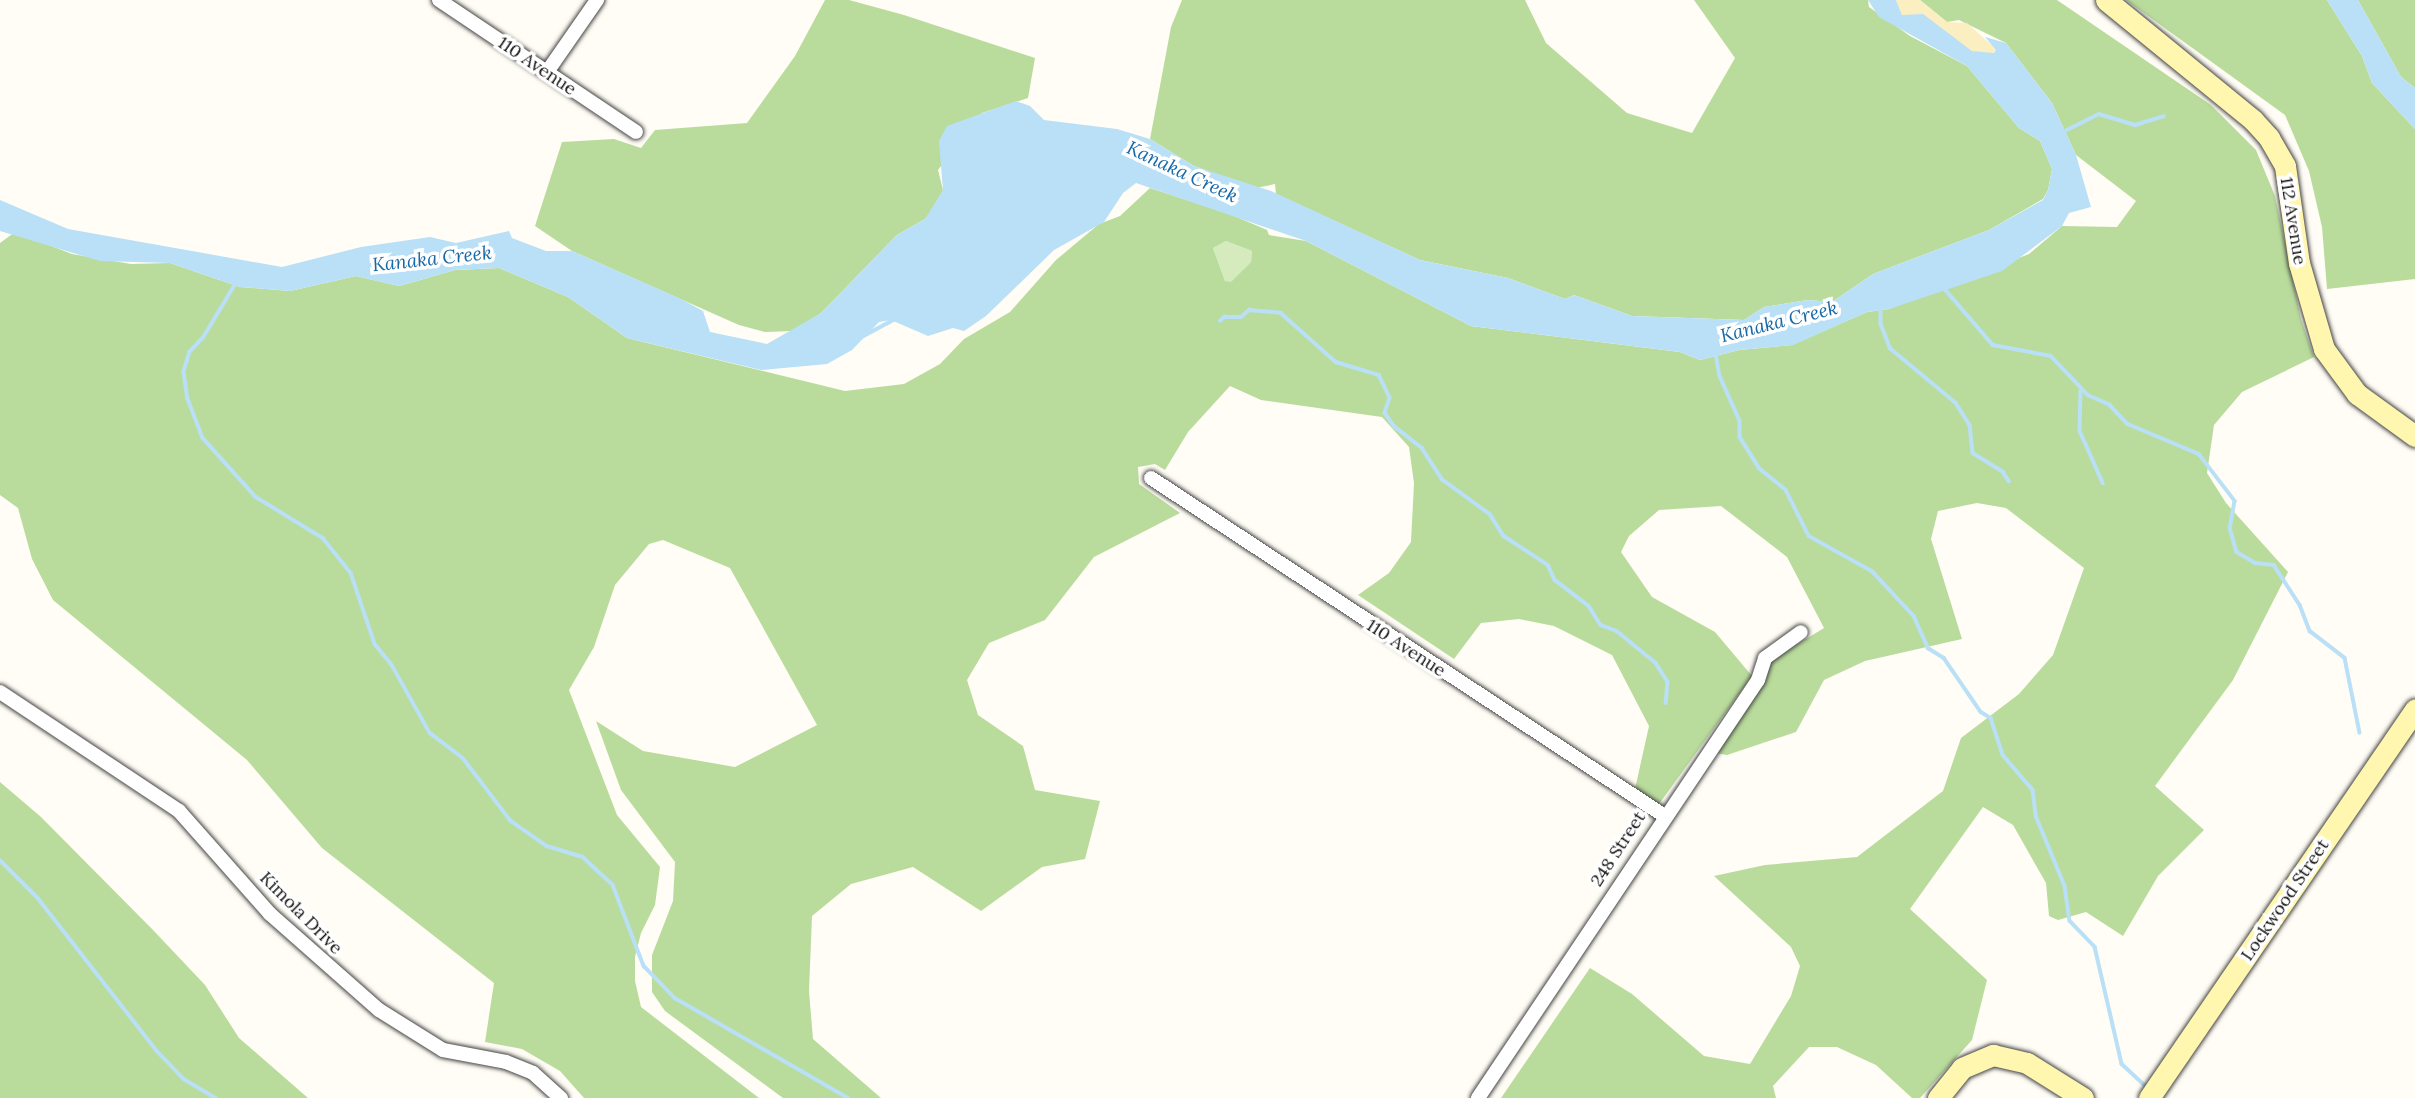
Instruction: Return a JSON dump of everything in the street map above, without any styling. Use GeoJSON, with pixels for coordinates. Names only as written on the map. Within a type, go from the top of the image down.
{"type":"FeatureCollection","features":[{"type":"Feature","properties":{"kind":"main road","name":"112 Avenue"},"geometry":{"type":"LineString","coordinates":[[2106,0],[2253,120],[2269,138],[2285,166],[2299,263],[2324,349],[2357,394],[2415,436]]}},
{"type":"Feature","properties":{"kind":"main road","name":"Lockwood Street"},"geometry":{"type":"LineString","coordinates":[[2152,1094],[2415,709]]}},
{"type":"Feature","properties":{"kind":"main road"},"geometry":{"type":"LineString","coordinates":[[1938,1098],[1962,1069],[1984,1056],[2021,1060],[2083,1098]]}},
{"type":"Feature","properties":{"kind":"street","name":"110 Avenue"},"geometry":{"type":"LineString","coordinates":[[439,0],[636,132]]}},
{"type":"Feature","properties":{"kind":"street"},"geometry":{"type":"LineString","coordinates":[[547,72],[597,0]]}},
{"type":"Feature","properties":{"kind":"street","name":"110 Avenue"},"geometry":{"type":"LineString","coordinates":[[1151,478],[1663,815]]}},
{"type":"Feature","properties":{"kind":"street","name":"248 Street"},"geometry":{"type":"LineString","coordinates":[[1478,1098],[1663,815],[1758,680],[1765,658],[1801,632]]}},
{"type":"Feature","properties":{"kind":"street","name":"Kimola Drive"},"geometry":{"type":"LineString","coordinates":[[0,692],[179,811],[270,914],[379,1010],[443,1051],[506,1062],[533,1073],[561,1098]]}},
{"type":"Feature","properties":{"kind":"green space"},"geometry":{"type":"Polygon","coordinates":[[[825,0],[849,0],[904,15],[1035,58],[1028,98],[982,113],[938,170],[943,190],[935,208],[925,219],[897,235],[821,313],[792,331],[765,332],[739,325],[572,251],[535,226],[562,142],[614,139],[641,148],[655,130],[747,123],[795,56],[825,0]]]}},
{"type":"Feature","properties":{"kind":"green space"},"geometry":{"type":"Polygon","coordinates":[[[1182,0],[1525,0],[1546,43],[1627,113],[1692,133],[1735,58],[1694,0],[1868,0],[1869,7],[1910,36],[1967,66],[2019,128],[2040,141],[2052,169],[2048,190],[2043,199],[1989,230],[1873,274],[1832,302],[1808,300],[1764,307],[1744,320],[1632,316],[1574,295],[1565,299],[1508,278],[1420,260],[1276,194],[1275,184],[1256,188],[1194,166],[1150,139],[1171,27],[1182,0]]]}},
{"type":"Feature","properties":{"kind":"green space"},"geometry":{"type":"Polygon","coordinates":[[[1920,0],[2057,0],[2211,105],[2256,150],[2275,196],[2301,319],[2314,357],[2242,392],[2214,425],[2207,473],[2226,503],[2288,572],[2233,680],[2155,786],[2204,830],[2158,876],[2123,936],[2086,912],[2058,920],[2049,916],[2046,883],[2013,825],[1983,807],[1910,909],[1987,980],[1972,1040],[1920,1098],[1912,1098],[1876,1065],[1837,1047],[1809,1047],[1773,1086],[1776,1098],[1501,1098],[1590,968],[1632,994],[1704,1056],[1750,1064],[1791,996],[1800,966],[1791,947],[1714,876],[1765,865],[1857,857],[1943,791],[1961,738],[2019,694],[2053,655],[2084,568],[2006,508],[1977,503],[1938,511],[1931,539],[1962,639],[1865,661],[1824,680],[1796,732],[1727,755],[1715,753],[1763,683],[1773,659],[1824,628],[1787,557],[1721,506],[1659,510],[1629,536],[1621,552],[1652,597],[1715,632],[1752,676],[1659,804],[1635,789],[1649,726],[1612,655],[1554,626],[1519,619],[1481,623],[1454,659],[1358,595],[1389,573],[1411,542],[1414,483],[1409,447],[1382,417],[1261,400],[1230,386],[1188,432],[1165,470],[1155,464],[1138,467],[1139,484],[1180,513],[1094,557],[1045,620],[989,643],[967,680],[978,715],[1023,746],[1035,790],[1100,801],[1085,859],[1042,867],[981,911],[913,867],[851,884],[812,916],[809,991],[813,1039],[881,1098],[783,1098],[665,1011],[652,992],[652,955],[673,901],[675,862],[621,790],[596,721],[643,751],[735,767],[817,725],[730,568],[663,540],[649,544],[615,585],[594,647],[569,690],[617,815],[660,867],[655,905],[641,933],[635,957],[635,981],[641,1007],[759,1098],[584,1098],[560,1071],[522,1049],[485,1042],[494,983],[322,848],[247,760],[53,600],[32,559],[18,508],[0,495],[0,243],[15,232],[72,254],[131,264],[170,263],[240,287],[290,291],[356,276],[399,286],[455,270],[499,268],[568,297],[627,338],[845,391],[904,384],[940,364],[964,339],[1010,312],[1056,260],[1099,224],[1120,216],[1150,188],[1232,215],[1267,230],[1269,235],[1306,241],[1471,326],[1680,352],[1700,360],[1739,350],[1792,345],[1867,312],[1889,309],[2029,254],[2062,226],[2117,227],[2136,201],[2076,155],[2052,103],[2006,43],[1959,20],[1947,22],[1920,0]],[[1226,241],[1213,248],[1225,281],[1231,282],[1251,262],[1252,251],[1226,241]]]}},
{"type":"Feature","properties":{"kind":"green space"},"geometry":{"type":"Polygon","coordinates":[[[2126,0],[2327,0],[2362,56],[2372,83],[2415,129],[2415,279],[2327,289],[2322,227],[2309,171],[2285,115],[2126,0]]]}},
{"type":"Feature","properties":{"kind":"green space"},"geometry":{"type":"Polygon","coordinates":[[[2358,0],[2415,0],[2415,88],[2401,77],[2358,0]]]}},
{"type":"Feature","properties":{"kind":"green space"},"geometry":{"type":"Polygon","coordinates":[[[1226,241],[1252,251],[1251,262],[1231,283],[1225,281],[1213,248],[1226,241]]]}},
{"type":"Feature","properties":{"kind":"green space"},"geometry":{"type":"Polygon","coordinates":[[[0,782],[41,817],[205,985],[239,1038],[308,1098],[0,1098],[0,782]]]}},
{"type":"Feature","properties":{"kind":"sand"},"geometry":{"type":"Polygon","coordinates":[[[1896,0],[1920,0],[1947,22],[1967,23],[1997,50],[1988,56],[1972,51],[1923,15],[1902,15],[1896,0]]]}},
{"type":"Feature","properties":{"kind":"water"},"geometry":{"type":"Polygon","coordinates":[[[1868,0],[1896,0],[1902,15],[1923,14],[1972,51],[1994,53],[1996,50],[1985,37],[2006,43],[2052,103],[2076,155],[2091,207],[2069,213],[2062,226],[2002,271],[1889,309],[1867,312],[1793,345],[1739,350],[1700,360],[1680,352],[1471,326],[1306,241],[1136,183],[1123,193],[1104,222],[1054,250],[986,316],[964,331],[953,328],[928,336],[891,320],[879,322],[852,350],[827,364],[761,370],[627,338],[568,297],[499,268],[455,270],[399,286],[356,276],[290,291],[240,287],[170,263],[100,261],[0,231],[0,200],[68,229],[282,267],[361,247],[430,237],[456,243],[509,231],[512,238],[546,251],[572,251],[681,299],[703,311],[710,332],[767,344],[821,313],[897,235],[925,219],[943,190],[939,141],[947,126],[1016,101],[1030,106],[1044,120],[1117,129],[1150,139],[1194,166],[1271,191],[1420,260],[1508,278],[1565,299],[1574,295],[1632,316],[1744,320],[1764,307],[1808,300],[1832,302],[1873,274],[1989,230],[2043,200],[2048,190],[2052,169],[2040,141],[2019,128],[1967,66],[1879,17],[1868,0]]]}},
{"type":"Feature","properties":{"kind":"water"},"geometry":{"type":"Polygon","coordinates":[[[2327,0],[2358,0],[2401,77],[2415,88],[2415,129],[2372,83],[2362,56],[2327,0]]]}},
{"type":"Feature","properties":{"kind":"waterway"},"geometry":{"type":"LineString","coordinates":[[2061,133],[2099,114],[2135,125],[2164,116]]}},
{"type":"Feature","properties":{"kind":"waterway"},"geometry":{"type":"LineString","coordinates":[[237,282],[204,337],[190,352],[184,372],[188,399],[203,438],[256,497],[323,538],[351,573],[375,644],[392,665],[430,733],[463,758],[511,821],[547,846],[583,857],[613,885],[644,966],[675,998],[848,1098]]}},
{"type":"Feature","properties":{"kind":"waterway"},"geometry":{"type":"LineString","coordinates":[[1944,288],[1993,345],[2051,356],[2088,395],[2110,405],[2128,424],[2199,454],[2235,501],[2230,528],[2237,552],[2255,563],[2274,565],[2300,605],[2310,631],[2345,658],[2360,733]]}},
{"type":"Feature","properties":{"kind":"waterway"},"geometry":{"type":"LineString","coordinates":[[1881,308],[1881,324],[1890,348],[1956,403],[1970,425],[1973,453],[2003,472],[2009,481]]}},
{"type":"Feature","properties":{"kind":"waterway"},"geometry":{"type":"LineString","coordinates":[[1220,321],[1224,317],[1241,317],[1249,310],[1281,313],[1336,362],[1379,375],[1390,398],[1385,413],[1394,426],[1422,448],[1443,480],[1490,514],[1504,536],[1548,565],[1555,580],[1589,606],[1601,625],[1617,631],[1656,663],[1668,682],[1666,703]]}},
{"type":"Feature","properties":{"kind":"waterway","name":"Kanaka Creek"},"geometry":{"type":"LineString","coordinates":[[858,339],[897,318]]}},
{"type":"Feature","properties":{"kind":"waterway"},"geometry":{"type":"LineString","coordinates":[[1716,354],[1720,376],[1740,421],[1740,437],[1759,468],[1786,490],[1809,536],[1872,571],[1914,616],[1928,648],[1944,658],[1981,712],[1991,718],[2003,755],[2033,790],[2036,816],[2065,886],[2070,921],[2095,947],[2122,1064],[2146,1086]]}},
{"type":"Feature","properties":{"kind":"waterway"},"geometry":{"type":"LineString","coordinates":[[2081,391],[2080,431],[2103,483]]}},
{"type":"Feature","properties":{"kind":"waterway"},"geometry":{"type":"LineString","coordinates":[[0,860],[38,898],[157,1051],[184,1079],[216,1098]]}}]}
